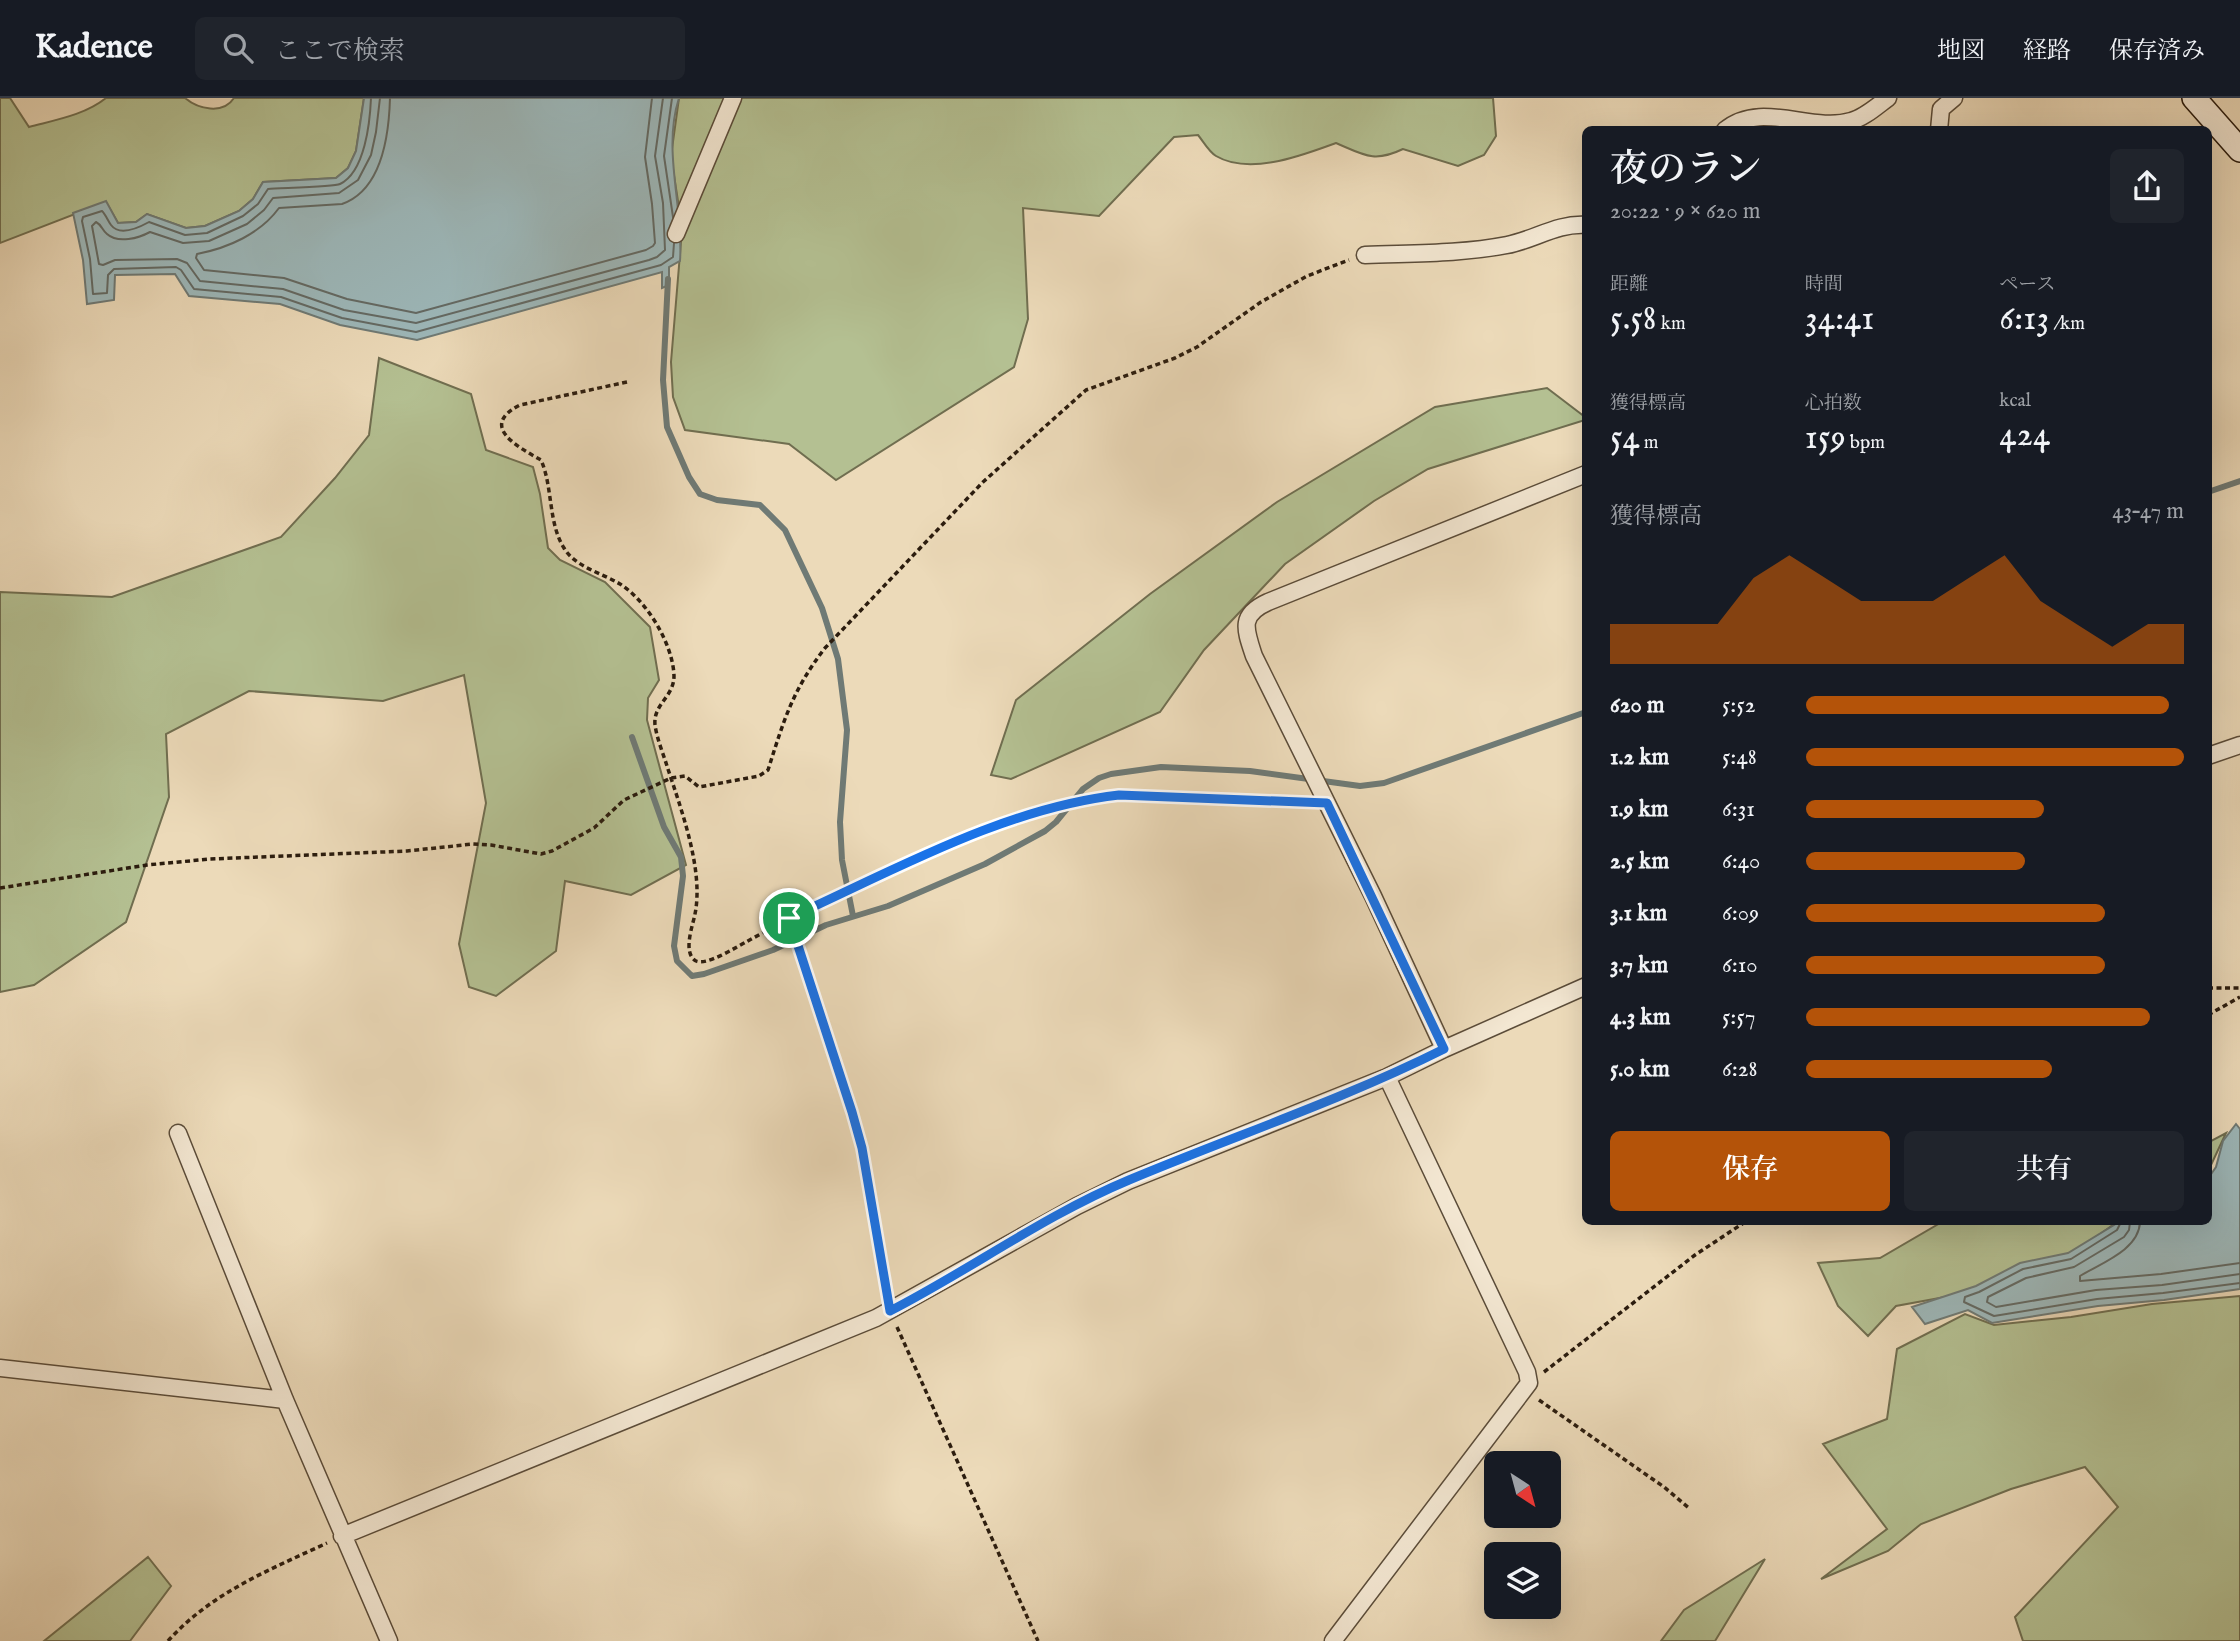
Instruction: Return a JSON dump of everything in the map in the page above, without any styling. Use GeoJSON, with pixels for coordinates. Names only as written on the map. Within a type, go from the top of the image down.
{"type":"FeatureCollection","features":[{"type":"Feature","properties":{"kind":"street"},"geometry":{"type":"LineString","coordinates":[[676,234],[733,98]]}},
{"type":"Feature","properties":{"kind":"street"},"geometry":{"type":"LineString","coordinates":[[1733,126],[1744,121],[1777,118],[1839,124],[1854,121],[1888,98]]}},
{"type":"Feature","properties":{"kind":"street"},"geometry":{"type":"LineString","coordinates":[[1939,126],[1941,110],[1954,98]]}},
{"type":"Feature","properties":{"kind":"street"},"geometry":{"type":"LineString","coordinates":[[2194,98],[2240,150]]}},
{"type":"Feature","properties":{"kind":"street"},"geometry":{"type":"LineString","coordinates":[[1365,255],[1489,248],[1520,243],[1572,224],[1582,225]]}},
{"type":"Feature","properties":{"kind":"street"},"geometry":{"type":"LineString","coordinates":[[1444,1049],[1254,656],[1248,638],[1247,616],[1268,601],[1582,476]]}},
{"type":"Feature","properties":{"kind":"street"},"geometry":{"type":"LineString","coordinates":[[2212,755],[2240,745]]}},
{"type":"Feature","properties":{"kind":"street"},"geometry":{"type":"LineString","coordinates":[[342,1536],[890,1311],[1077,1206],[1128,1181],[1387,1077],[1582,988]]}},
{"type":"Feature","properties":{"kind":"street"},"geometry":{"type":"LineString","coordinates":[[1333,1641],[1527,1384],[1387,1077]]}},
{"type":"Feature","properties":{"kind":"street"},"geometry":{"type":"LineString","coordinates":[[178,1133],[285,1400],[389,1641]]}},
{"type":"Feature","properties":{"kind":"street"},"geometry":{"type":"LineString","coordinates":[[0,1368],[285,1400]]}},
{"type":"Feature","properties":{"kind":"path"},"geometry":{"type":"LineString","coordinates":[[0,888],[210,859],[407,851],[473,844],[541,854],[552,851],[594,828],[624,800],[671,778],[685,776],[699,787],[759,776],[768,770],[790,702],[804,676],[825,648],[983,482],[1086,390],[1175,358],[1197,347],[1261,302],[1307,276],[1365,255]]}},
{"type":"Feature","properties":{"kind":"path"},"geometry":{"type":"LineString","coordinates":[[626,382],[520,405],[507,412],[502,421],[503,431],[508,440],[541,460],[560,539],[570,556],[621,585],[633,595],[654,622],[664,641],[674,673],[673,690],[656,709],[656,728],[697,884],[698,900],[689,939],[692,957],[703,962],[716,957],[789,918],[994,826],[1079,799],[1119,795],[1327,803]]}},
{"type":"Feature","properties":{"kind":"path"},"geometry":{"type":"LineString","coordinates":[[789,918],[862,1148],[890,1311],[1038,1641]]}},
{"type":"Feature","properties":{"kind":"path"},"geometry":{"type":"LineString","coordinates":[[2212,988],[2240,988]]}},
{"type":"Feature","properties":{"kind":"path"},"geometry":{"type":"LineString","coordinates":[[2212,1013],[2240,998]]}},
{"type":"Feature","properties":{"kind":"path"},"geometry":{"type":"LineString","coordinates":[[1690,1509],[1664,1487],[1549,1408],[1527,1384],[1695,1255],[1740,1225]]}},
{"type":"Feature","properties":{"kind":"path"},"geometry":{"type":"LineString","coordinates":[[167,1641],[186,1620],[223,1593],[342,1536]]}},
{"type":"Feature","properties":{"kind":"green space"},"geometry":{"type":"Polygon","coordinates":[[[0,98],[10,98],[29,127],[79,113],[106,98],[185,98],[203,107],[217,108],[224,107],[234,98],[364,98],[356,151],[348,168],[336,178],[263,182],[253,199],[239,211],[205,226],[186,228],[147,214],[136,222],[118,223],[106,202],[0,243],[0,98]]]}},
{"type":"Feature","properties":{"kind":"green space"},"geometry":{"type":"Polygon","coordinates":[[[679,98],[1493,98],[1496,136],[1484,155],[1458,166],[1403,149],[1384,156],[1369,156],[1336,143],[1276,162],[1244,164],[1216,156],[1198,135],[1174,137],[1099,216],[1023,208],[1028,319],[1014,367],[836,480],[789,444],[685,430],[673,397],[671,362],[681,242],[671,156],[679,98]]]}},
{"type":"Feature","properties":{"kind":"green space"},"geometry":{"type":"Polygon","coordinates":[[[379,358],[471,394],[486,450],[533,467],[548,548],[560,560],[605,582],[650,627],[659,680],[648,698],[647,720],[686,865],[631,895],[565,881],[556,951],[496,996],[469,987],[459,944],[486,803],[464,675],[383,701],[249,691],[166,734],[169,797],[126,922],[34,985],[0,992],[0,592],[112,597],[281,537],[335,478],[369,435],[379,358]]]}},
{"type":"Feature","properties":{"kind":"green space"},"geometry":{"type":"Polygon","coordinates":[[[1547,388],[1582,415],[1582,421],[1428,469],[1374,501],[1285,564],[1204,650],[1160,712],[1011,779],[991,775],[1016,700],[1150,594],[1277,502],[1435,407],[1547,388]]]}},
{"type":"Feature","properties":{"kind":"green space"},"geometry":{"type":"Polygon","coordinates":[[[2226,1133],[2212,1163],[2212,1140],[2226,1133]]]}},
{"type":"Feature","properties":{"kind":"green space"},"geometry":{"type":"Polygon","coordinates":[[[1937,1225],[2113,1225],[2071,1255],[1967,1293],[1896,1306],[1868,1336],[1838,1306],[1818,1263],[1880,1258],[1937,1225]]]}},
{"type":"Feature","properties":{"kind":"green space"},"geometry":{"type":"Polygon","coordinates":[[[2240,1296],[2240,1641],[2023,1641],[2015,1617],[2118,1507],[2085,1467],[2011,1489],[1921,1524],[1888,1551],[1821,1579],[1887,1529],[1823,1444],[1887,1419],[1897,1349],[1965,1314],[1994,1325],[2071,1317],[2152,1304],[2240,1296]]]}},
{"type":"Feature","properties":{"kind":"green space"},"geometry":{"type":"Polygon","coordinates":[[[148,1557],[171,1586],[130,1641],[44,1641],[148,1557]]]}},
{"type":"Feature","properties":{"kind":"green space"},"geometry":{"type":"Polygon","coordinates":[[[1765,1559],[1715,1641],[1661,1641],[1684,1610],[1765,1559]]]}},
{"type":"Feature","properties":{"kind":"water"},"geometry":{"type":"Polygon","coordinates":[[[364,98],[679,98],[674,118],[673,159],[680,261],[669,267],[669,285],[662,288],[662,272],[417,340],[340,325],[280,304],[189,296],[175,274],[115,275],[114,300],[87,304],[83,260],[73,213],[106,201],[118,223],[136,222],[147,214],[186,228],[205,226],[239,211],[253,199],[263,182],[336,178],[348,168],[356,151],[364,98]]]}},
{"type":"Feature","properties":{"kind":"water"},"geometry":{"type":"Polygon","coordinates":[[[2236,1124],[2240,1129],[2240,1289],[2098,1306],[1992,1323],[1968,1310],[1925,1324],[1912,1307],[1976,1286],[2020,1263],[2068,1253],[2114,1225],[2212,1225],[2212,1173],[2223,1141],[2236,1124]]]}},
{"type":"Feature","properties":{"kind":"waterway"},"geometry":{"type":"LineString","coordinates":[[668,279],[663,380],[667,427],[689,477],[700,494],[717,500],[760,505],[785,530],[822,608],[838,659],[847,730],[840,822],[842,860],[853,916]]}},
{"type":"Feature","properties":{"kind":"waterway"},"geometry":{"type":"LineString","coordinates":[[2212,491],[2240,481]]}},
{"type":"Feature","properties":{"kind":"waterway"},"geometry":{"type":"LineString","coordinates":[[632,737],[664,827],[681,857],[683,876],[674,946],[677,961],[692,976],[773,950],[826,925],[888,906],[985,864],[1045,831],[1056,822],[1083,789],[1099,778],[1111,774],[1161,767],[1250,771],[1360,786],[1384,783],[1582,713]]}},
{"type":"Feature","properties":{"kind":"route"},"geometry":{"type":"LineString","coordinates":[[1119,795],[1327,803],[1444,1049],[1387,1077],[1128,1181],[1077,1206],[890,1311],[862,1148],[789,918],[994,826],[1079,799],[1119,795]]}}]}
